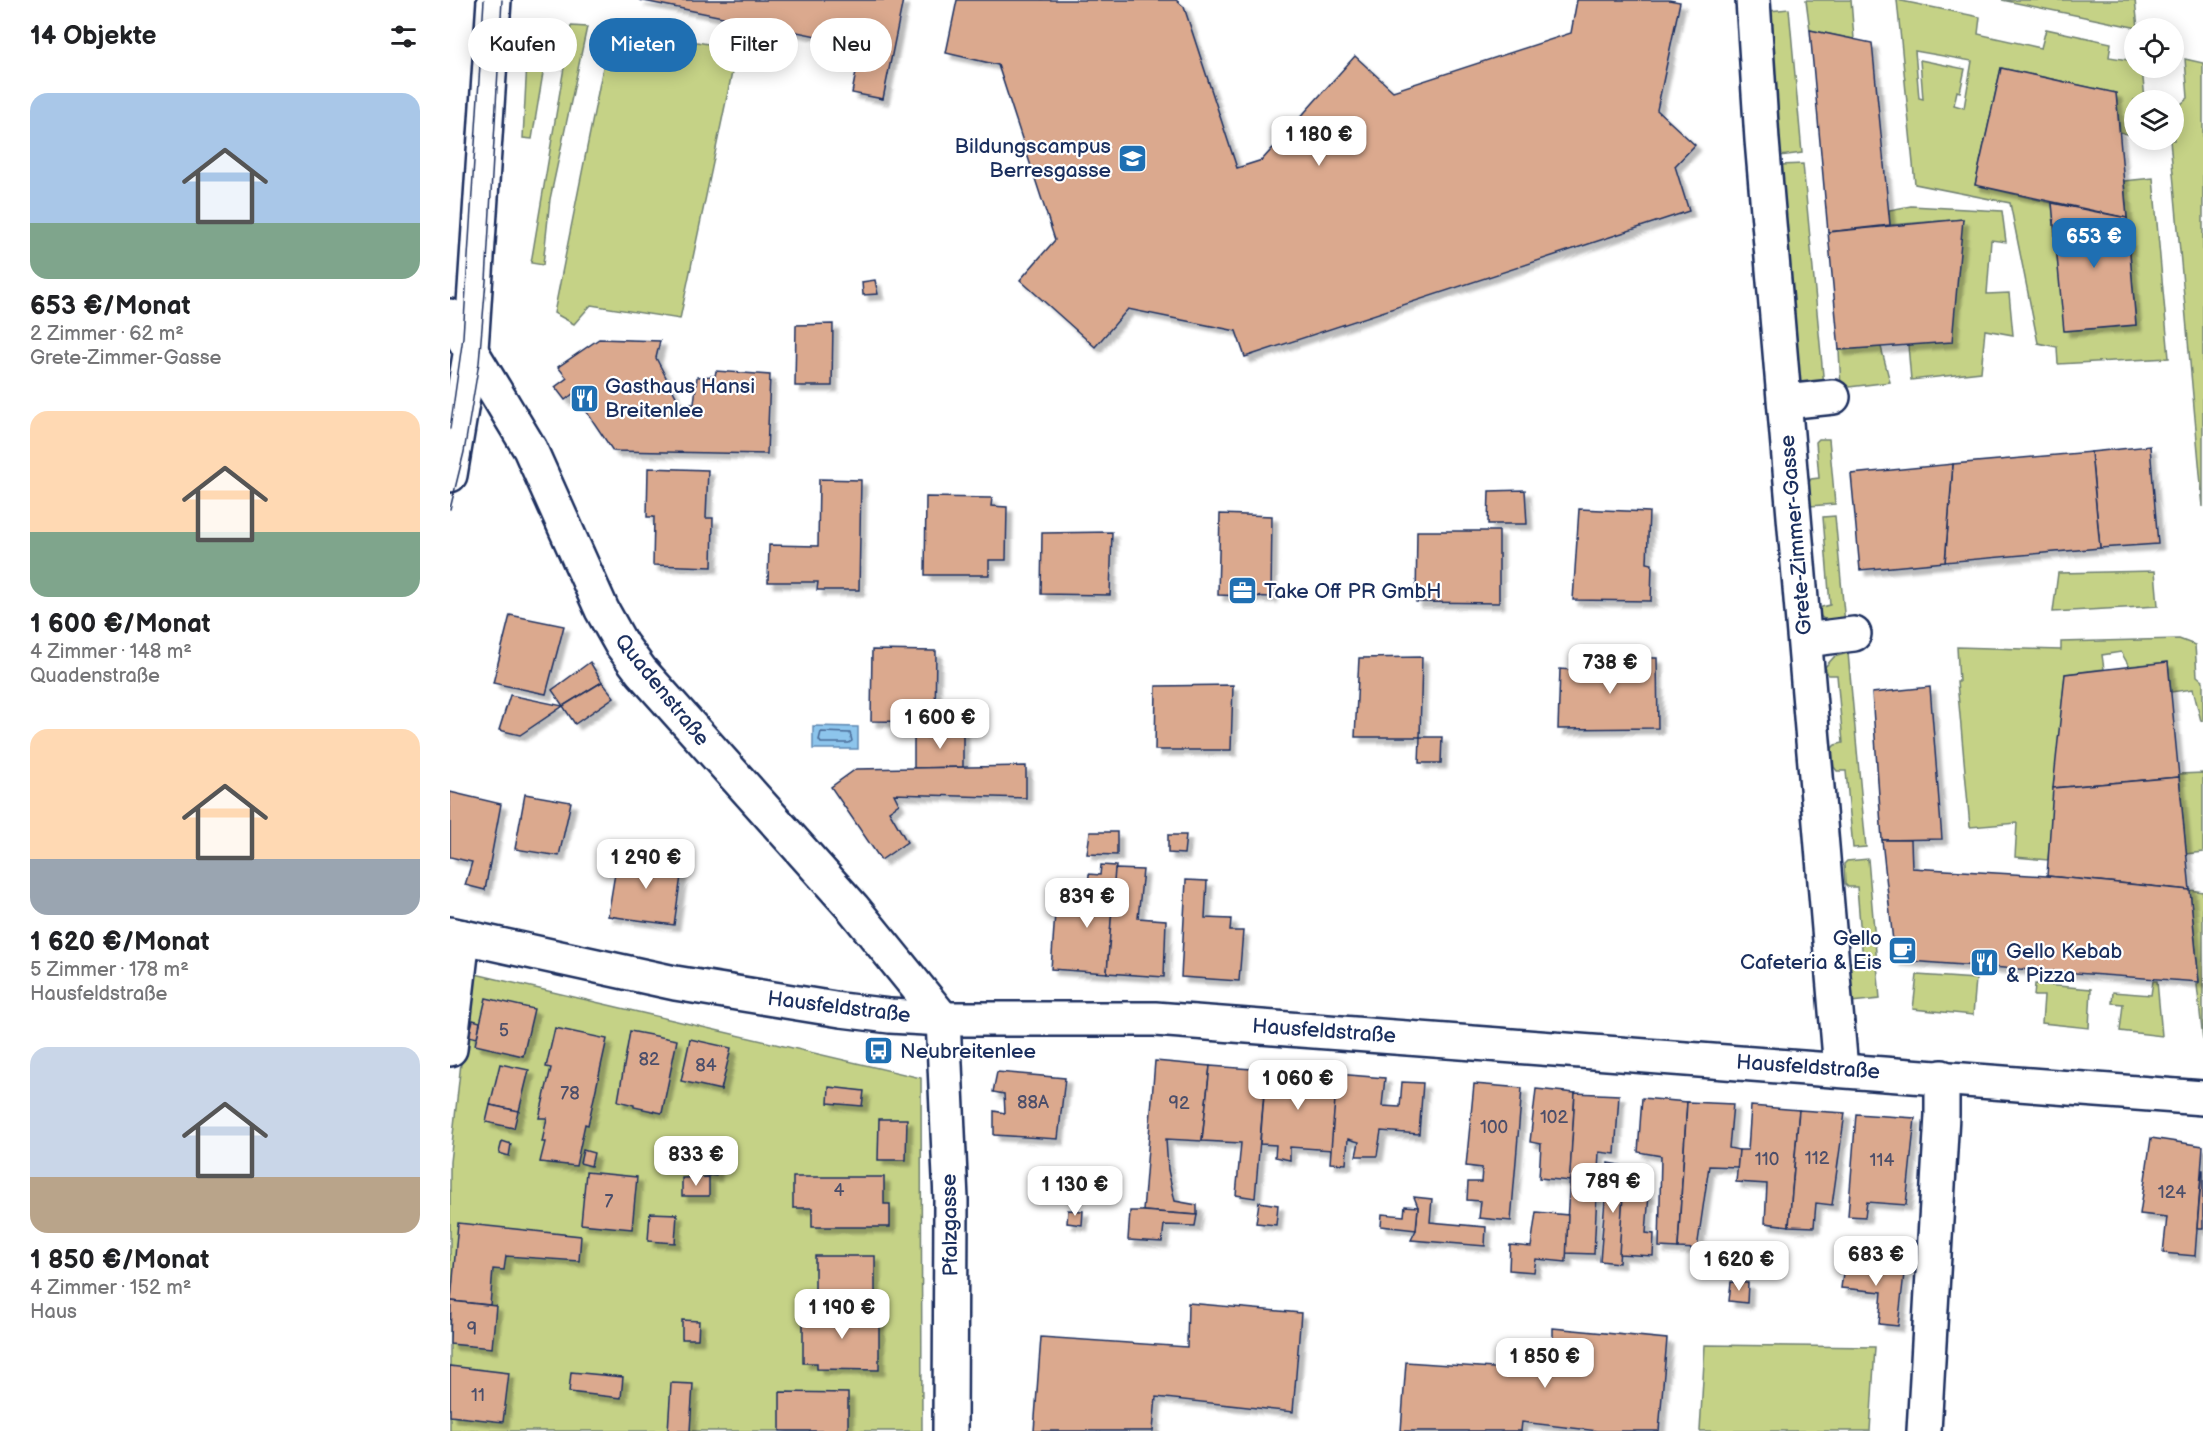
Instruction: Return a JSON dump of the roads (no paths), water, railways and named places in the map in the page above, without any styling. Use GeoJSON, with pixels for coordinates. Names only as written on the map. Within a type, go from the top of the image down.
{"type":"FeatureCollection","features":[{"type":"Feature","properties":{"kind":"street"},"geometry":{"type":"LineString","coordinates":[[450,475],[471,350],[494,0]]}},
{"type":"Feature","properties":{"kind":"street","name":"Grete-Zimmer-Gasse"},"geometry":{"type":"LineString","coordinates":[[1754,0],[1762,140],[1841,1070]]}},
{"type":"Feature","properties":{"kind":"street","name":"Quadenstraße"},"geometry":{"type":"LineString","coordinates":[[450,316],[537,464],[602,610],[621,644],[641,671],[853,908],[943,1019]]}},
{"type":"Feature","properties":{"kind":"street"},"geometry":{"type":"LineString","coordinates":[[1785,402],[1833,397]]}},
{"type":"Feature","properties":{"kind":"street"},"geometry":{"type":"LineString","coordinates":[[1805,640],[1854,634]]}},
{"type":"Feature","properties":{"kind":"street"},"geometry":{"type":"LineString","coordinates":[[450,1049],[457,936]]}},
{"type":"Feature","properties":{"kind":"street","name":"Hausfeldstraße"},"geometry":{"type":"LineString","coordinates":[[457,936],[675,983],[841,1010],[943,1019],[1155,1019],[2203,1098]]}},
{"type":"Feature","properties":{"kind":"street","name":"Pfalzgasse"},"geometry":{"type":"LineString","coordinates":[[943,1019],[951,1200],[950,1431]]}},
{"type":"Feature","properties":{"kind":"street"},"geometry":{"type":"LineString","coordinates":[[1923,1431],[1941,1138],[1942,1077]]}},
{"type":"Feature","properties":{"kind":"water"},"geometry":{"type":"Polygon","coordinates":[[[813,726],[858,727],[858,749],[813,749],[813,726]]]}},
{"type":"Feature","properties":{"kind":"tram line"},"geometry":{"type":"LineString","coordinates":[[450,429],[463,337],[484,0]]}},
{"type":"Feature","properties":{"kind":"tram line"},"geometry":{"type":"LineString","coordinates":[[450,509],[464,452],[479,363],[486,281],[502,0]]}},
{"type":"Feature","properties":{"kind":"place","name":"Bildungscampus Berresgasse"},"geometry":{"type":"Point","coordinates":[1132,158]}},
{"type":"Feature","properties":{"kind":"place","name":"Gasthaus Hansi Breitenlee"},"geometry":{"type":"Point","coordinates":[584,398]}},
{"type":"Feature","properties":{"kind":"place","name":"Take Off PR GmbH"},"geometry":{"type":"Point","coordinates":[1243,591]}},
{"type":"Feature","properties":{"kind":"place","name":"Gello Cafeteria & Eis"},"geometry":{"type":"Point","coordinates":[1903,950]}},
{"type":"Feature","properties":{"kind":"place","name":"Gello Kebab & Pizza"},"geometry":{"type":"Point","coordinates":[1985,963]}},
{"type":"Feature","properties":{"kind":"place","name":"Neubreitenlee"},"geometry":{"type":"Point","coordinates":[879,1051]}}]}
